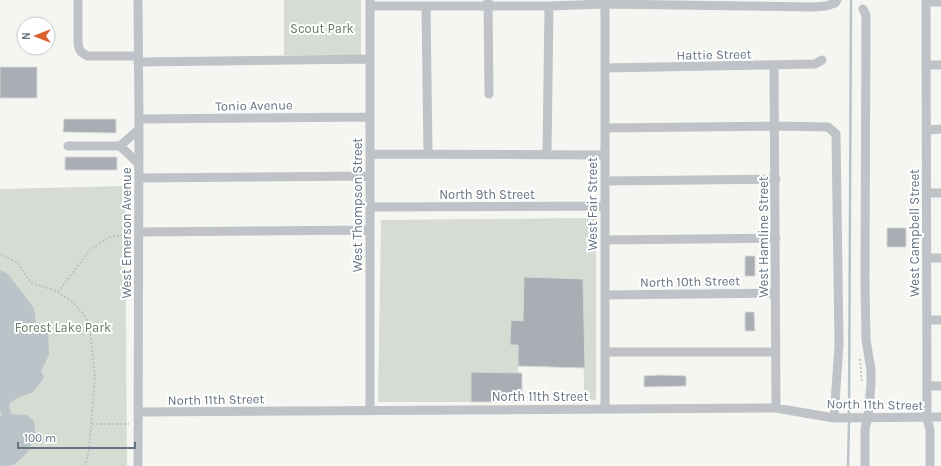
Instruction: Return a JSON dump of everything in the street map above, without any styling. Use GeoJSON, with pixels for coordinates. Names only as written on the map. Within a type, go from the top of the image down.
{"type":"FeatureCollection","features":[{"type":"Feature","properties":{"kind":"street"},"geometry":{"type":"LineString","coordinates":[[78,0],[78,49],[82,54],[88,56],[138,59],[370,59]]}},
{"type":"Feature","properties":{"kind":"street","name":"West Emerson Avenue"},"geometry":{"type":"LineString","coordinates":[[138,0],[138,466]]}},
{"type":"Feature","properties":{"kind":"street"},"geometry":{"type":"LineString","coordinates":[[370,3],[426,6],[488,3],[549,6],[605,2],[800,3],[826,6],[835,3],[837,0]]}},
{"type":"Feature","properties":{"kind":"street"},"geometry":{"type":"LineString","coordinates":[[926,1],[941,2]]}},
{"type":"Feature","properties":{"kind":"street","name":"West Campbell Street"},"geometry":{"type":"LineString","coordinates":[[926,1],[927,418],[930,430],[930,466]]}},
{"type":"Feature","properties":{"kind":"street","name":"West Fair Street"},"geometry":{"type":"LineString","coordinates":[[605,2],[605,409]]}},
{"type":"Feature","properties":{"kind":"street","name":"West Thompson Street"},"geometry":{"type":"LineString","coordinates":[[370,3],[370,410]]}},
{"type":"Feature","properties":{"kind":"street"},"geometry":{"type":"LineString","coordinates":[[488,3],[489,94]]}},
{"type":"Feature","properties":{"kind":"street"},"geometry":{"type":"LineString","coordinates":[[426,6],[428,154]]}},
{"type":"Feature","properties":{"kind":"street"},"geometry":{"type":"LineString","coordinates":[[547,155],[549,6]]}},
{"type":"Feature","properties":{"kind":"street"},"geometry":{"type":"LineString","coordinates":[[863,9],[866,15],[866,340],[871,370],[871,384],[865,418],[865,466]]}},
{"type":"Feature","properties":{"kind":"street","name":"Hattie Street"},"geometry":{"type":"LineString","coordinates":[[605,68],[774,66],[815,64],[822,60]]}},
{"type":"Feature","properties":{"kind":"street"},"geometry":{"type":"LineString","coordinates":[[927,65],[941,65]]}},
{"type":"Feature","properties":{"kind":"street","name":"West Hamline Street"},"geometry":{"type":"LineString","coordinates":[[774,66],[776,179],[776,408]]}},
{"type":"Feature","properties":{"kind":"street","name":"Tonio Avenue"},"geometry":{"type":"LineString","coordinates":[[139,119],[370,117]]}},
{"type":"Feature","properties":{"kind":"street"},"geometry":{"type":"LineString","coordinates":[[605,128],[775,126],[828,127],[836,134],[839,346],[838,418]]}},
{"type":"Feature","properties":{"kind":"street"},"geometry":{"type":"LineString","coordinates":[[68,146],[120,146],[139,129]]}},
{"type":"Feature","properties":{"kind":"street"},"geometry":{"type":"LineString","coordinates":[[927,130],[941,129]]}},
{"type":"Feature","properties":{"kind":"street"},"geometry":{"type":"LineString","coordinates":[[120,146],[139,164]]}},
{"type":"Feature","properties":{"kind":"street"},"geometry":{"type":"LineString","coordinates":[[370,154],[605,155]]}},
{"type":"Feature","properties":{"kind":"street"},"geometry":{"type":"LineString","coordinates":[[139,178],[370,176]]}},
{"type":"Feature","properties":{"kind":"street"},"geometry":{"type":"LineString","coordinates":[[605,181],[776,179]]}},
{"type":"Feature","properties":{"kind":"street"},"geometry":{"type":"LineString","coordinates":[[927,193],[941,193]]}},
{"type":"Feature","properties":{"kind":"street","name":"North 9th Street"},"geometry":{"type":"LineString","coordinates":[[370,208],[605,206]]}},
{"type":"Feature","properties":{"kind":"street"},"geometry":{"type":"LineString","coordinates":[[139,232],[370,230]]}},
{"type":"Feature","properties":{"kind":"street"},"geometry":{"type":"LineString","coordinates":[[605,240],[776,238]]}},
{"type":"Feature","properties":{"kind":"street"},"geometry":{"type":"LineString","coordinates":[[927,258],[941,258]]}},
{"type":"Feature","properties":{"kind":"street","name":"North 10th Street"},"geometry":{"type":"LineString","coordinates":[[605,295],[775,293]]}},
{"type":"Feature","properties":{"kind":"street"},"geometry":{"type":"LineString","coordinates":[[927,320],[941,320]]}},
{"type":"Feature","properties":{"kind":"street"},"geometry":{"type":"LineString","coordinates":[[605,352],[776,352]]}},
{"type":"Feature","properties":{"kind":"street"},"geometry":{"type":"LineString","coordinates":[[927,386],[941,386]]}},
{"type":"Feature","properties":{"kind":"street","name":"North 11th Street"},"geometry":{"type":"LineString","coordinates":[[138,412],[776,408],[838,418],[941,417]]}},
{"type":"Feature","properties":{"kind":"path"},"geometry":{"type":"LineString","coordinates":[[58,292],[90,250],[109,237],[139,232]]}},
{"type":"Feature","properties":{"kind":"path"},"geometry":{"type":"LineString","coordinates":[[0,254],[17,262],[31,283],[58,292],[73,302],[84,315],[89,324],[95,377],[92,424],[89,450],[85,466]]}},
{"type":"Feature","properties":{"kind":"path"},"geometry":{"type":"LineString","coordinates":[[92,424],[133,425]]}},
{"type":"Feature","properties":{"kind":"green space","name":"Scout Park"},"geometry":{"type":"Polygon","coordinates":[[[284,0],[361,0],[361,55],[284,55],[284,0]]]}},
{"type":"Feature","properties":{"kind":"green space","name":"Forest Lake Park"},"geometry":{"type":"Polygon","coordinates":[[[125,186],[127,466],[0,466],[0,189],[125,186]]]}},
{"type":"Feature","properties":{"kind":"green space"},"geometry":{"type":"Polygon","coordinates":[[[596,218],[596,400],[584,399],[583,279],[524,277],[523,321],[511,320],[511,345],[518,345],[518,373],[471,372],[471,402],[378,402],[381,220],[596,218]]]}},
{"type":"Feature","properties":{"kind":"shaded area"},"geometry":{"type":"Polygon","coordinates":[[[0,270],[8,274],[34,308],[36,324],[48,332],[49,355],[41,371],[44,378],[33,392],[19,397],[9,404],[11,414],[27,415],[34,421],[35,432],[33,441],[27,453],[14,465],[1,466],[0,416],[2,415],[0,411],[0,270]]]}},
{"type":"Feature","properties":{"kind":"building"},"geometry":{"type":"Polygon","coordinates":[[[0,67],[37,67],[37,98],[0,98],[0,67]]]}},
{"type":"Feature","properties":{"kind":"building"},"geometry":{"type":"Polygon","coordinates":[[[64,119],[116,119],[116,133],[63,132],[64,119]]]}},
{"type":"Feature","properties":{"kind":"building"},"geometry":{"type":"Polygon","coordinates":[[[65,157],[117,157],[117,170],[65,170],[65,157]]]}},
{"type":"Feature","properties":{"kind":"building"},"geometry":{"type":"Polygon","coordinates":[[[887,228],[906,228],[906,247],[887,247],[887,228]]]}},
{"type":"Feature","properties":{"kind":"building"},"geometry":{"type":"Polygon","coordinates":[[[745,256],[755,256],[755,276],[745,276],[745,256]]]}},
{"type":"Feature","properties":{"kind":"building"},"geometry":{"type":"Polygon","coordinates":[[[524,277],[583,279],[585,368],[518,366],[518,345],[510,345],[511,320],[523,321],[524,277]]]}},
{"type":"Feature","properties":{"kind":"building"},"geometry":{"type":"Polygon","coordinates":[[[745,312],[754,312],[755,331],[745,331],[745,312]]]}},
{"type":"Feature","properties":{"kind":"building"},"geometry":{"type":"Polygon","coordinates":[[[471,372],[522,373],[522,402],[471,402],[471,372]]]}},
{"type":"Feature","properties":{"kind":"building"},"geometry":{"type":"Polygon","coordinates":[[[644,376],[686,376],[686,386],[644,387],[644,376]]]}},
{"type":"Feature","properties":{"kind":"waterway"},"geometry":{"type":"LineString","coordinates":[[849,415],[851,0]]}},
{"type":"Feature","properties":{"kind":"waterway"},"geometry":{"type":"LineString","coordinates":[[848,466],[849,420]]}}]}
